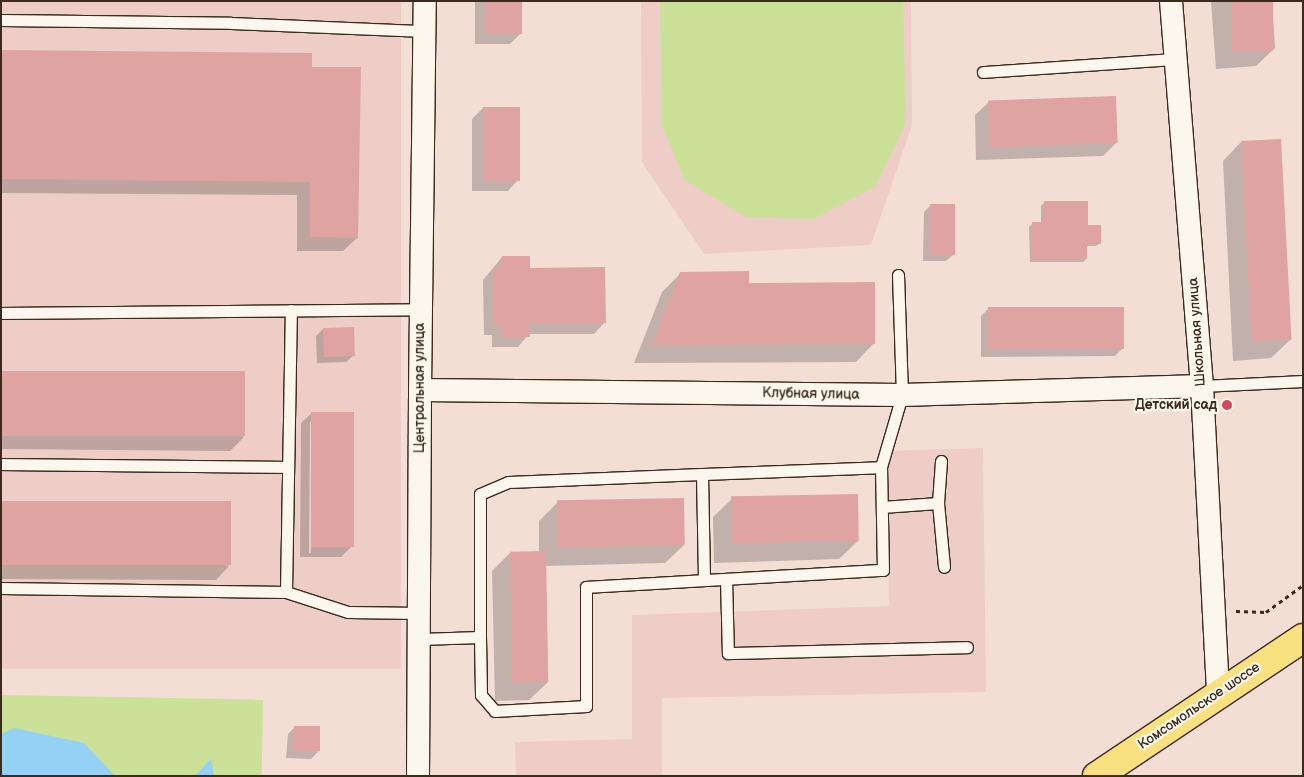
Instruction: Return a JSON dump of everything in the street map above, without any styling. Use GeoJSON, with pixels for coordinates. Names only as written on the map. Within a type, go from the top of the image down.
{"type":"FeatureCollection","features":[{"type":"Feature","properties":{"kind":"highway","name":"Комсомольское шоссе"},"geometry":{"type":"LineString","coordinates":[[1097,776],[1218,693],[1303,638]]}},
{"type":"Feature","properties":{"kind":"street","name":"Центральная улица"},"geometry":{"type":"LineString","coordinates":[[418,776],[425,1]]}},
{"type":"Feature","properties":{"kind":"street","name":"Школьная улица"},"geometry":{"type":"LineString","coordinates":[[1171,1],[1202,386],[1218,693]]}},
{"type":"Feature","properties":{"kind":"street","name":"Клубная улица"},"geometry":{"type":"LineString","coordinates":[[420,390],[902,395],[1202,386]]}},
{"type":"Feature","properties":{"kind":"lane"},"geometry":{"type":"LineString","coordinates":[[1,20],[231,23],[425,31]]}},
{"type":"Feature","properties":{"kind":"lane"},"geometry":{"type":"LineString","coordinates":[[983,72],[1176,59]]}},
{"type":"Feature","properties":{"kind":"lane"},"geometry":{"type":"LineString","coordinates":[[881,467],[508,482],[480,494],[481,695],[495,711],[586,706],[586,587],[883,570],[881,467],[902,395],[898,275]]}},
{"type":"Feature","properties":{"kind":"lane"},"geometry":{"type":"LineString","coordinates":[[1,313],[421,309]]}},
{"type":"Feature","properties":{"kind":"lane"},"geometry":{"type":"LineString","coordinates":[[286,592],[291,310]]}},
{"type":"Feature","properties":{"kind":"lane"},"geometry":{"type":"LineString","coordinates":[[1202,386],[1303,381]]}},
{"type":"Feature","properties":{"kind":"lane"},"geometry":{"type":"LineString","coordinates":[[941,461],[938,503],[944,567]]}},
{"type":"Feature","properties":{"kind":"lane"},"geometry":{"type":"LineString","coordinates":[[1,464],[288,467]]}},
{"type":"Feature","properties":{"kind":"lane"},"geometry":{"type":"LineString","coordinates":[[702,474],[704,580]]}},
{"type":"Feature","properties":{"kind":"lane"},"geometry":{"type":"LineString","coordinates":[[882,507],[938,503]]}},
{"type":"Feature","properties":{"kind":"lane"},"geometry":{"type":"LineString","coordinates":[[726,579],[728,653],[967,647]]}},
{"type":"Feature","properties":{"kind":"lane"},"geometry":{"type":"LineString","coordinates":[[1,588],[286,592],[348,612],[420,613]]}},
{"type":"Feature","properties":{"kind":"lane"},"geometry":{"type":"LineString","coordinates":[[420,639],[480,637]]}},
{"type":"Feature","properties":{"kind":"path"},"geometry":{"type":"LineString","coordinates":[[1213,611],[1266,612],[1303,585]]}},
{"type":"Feature","properties":{"kind":"shaded area"},"geometry":{"type":"Polygon","coordinates":[[[1,1],[401,1],[401,669],[1,669],[1,1]]]}},
{"type":"Feature","properties":{"kind":"shaded area"},"geometry":{"type":"Polygon","coordinates":[[[641,1],[911,1],[912,125],[871,245],[704,254],[642,162],[641,1]]]}},
{"type":"Feature","properties":{"kind":"shaded area"},"geometry":{"type":"Polygon","coordinates":[[[983,448],[986,692],[662,698],[662,776],[516,776],[515,742],[632,739],[632,615],[889,606],[886,451],[983,448]]]}},
{"type":"Feature","properties":{"kind":"green space"},"geometry":{"type":"Polygon","coordinates":[[[660,1],[903,1],[906,123],[875,187],[813,219],[746,217],[685,180],[662,126],[660,1]]]}},
{"type":"Feature","properties":{"kind":"green space"},"geometry":{"type":"Polygon","coordinates":[[[1,695],[263,700],[262,776],[1,776],[1,695]]]}},
{"type":"Feature","properties":{"kind":"water"},"geometry":{"type":"Polygon","coordinates":[[[14,728],[84,743],[115,776],[1,776],[1,734],[14,728]]]}},
{"type":"Feature","properties":{"kind":"water"},"geometry":{"type":"Polygon","coordinates":[[[211,759],[214,776],[195,776],[211,759]]]}},
{"type":"Feature","properties":{"kind":"building"},"geometry":{"type":"Polygon","coordinates":[[[485,1],[522,1],[522,34],[485,34],[485,1]]]}},
{"type":"Feature","properties":{"kind":"building"},"geometry":{"type":"Polygon","coordinates":[[[1231,1],[1273,1],[1273,51],[1231,51],[1231,1]]]}},
{"type":"Feature","properties":{"kind":"building"},"geometry":{"type":"Polygon","coordinates":[[[1,50],[312,53],[312,67],[361,67],[358,238],[310,237],[310,182],[1,179],[1,50]]]}},
{"type":"Feature","properties":{"kind":"building"},"geometry":{"type":"Polygon","coordinates":[[[1116,96],[1118,143],[990,147],[988,100],[1116,96]]]}},
{"type":"Feature","properties":{"kind":"building"},"geometry":{"type":"Polygon","coordinates":[[[483,107],[520,107],[520,181],[483,181],[483,107]]]}},
{"type":"Feature","properties":{"kind":"building"},"geometry":{"type":"Polygon","coordinates":[[[1281,139],[1292,340],[1252,342],[1241,141],[1281,139]]]}},
{"type":"Feature","properties":{"kind":"building"},"geometry":{"type":"Polygon","coordinates":[[[1044,201],[1088,201],[1088,225],[1101,225],[1101,244],[1087,244],[1087,259],[1032,260],[1032,222],[1044,222],[1044,201]]]}},
{"type":"Feature","properties":{"kind":"building"},"geometry":{"type":"Polygon","coordinates":[[[930,204],[955,204],[955,255],[930,255],[930,204]]]}},
{"type":"Feature","properties":{"kind":"building"},"geometry":{"type":"Polygon","coordinates":[[[502,256],[530,256],[530,268],[605,267],[606,323],[530,324],[530,337],[502,337],[502,325],[494,325],[493,268],[502,268],[502,256]]]}},
{"type":"Feature","properties":{"kind":"building"},"geometry":{"type":"Polygon","coordinates":[[[749,271],[749,283],[875,282],[875,344],[652,345],[680,272],[749,271]]]}},
{"type":"Feature","properties":{"kind":"building"},"geometry":{"type":"Polygon","coordinates":[[[988,307],[1124,307],[1124,349],[988,349],[988,307]]]}},
{"type":"Feature","properties":{"kind":"building"},"geometry":{"type":"Polygon","coordinates":[[[354,327],[355,356],[324,357],[323,328],[354,327]]]}},
{"type":"Feature","properties":{"kind":"building"},"geometry":{"type":"Polygon","coordinates":[[[1,371],[245,371],[245,436],[1,436],[1,371]]]}},
{"type":"Feature","properties":{"kind":"building"},"geometry":{"type":"Polygon","coordinates":[[[311,412],[354,412],[354,547],[311,547],[311,412]]]}},
{"type":"Feature","properties":{"kind":"building"},"geometry":{"type":"Polygon","coordinates":[[[858,494],[859,541],[732,543],[731,496],[858,494]]]}},
{"type":"Feature","properties":{"kind":"building"},"geometry":{"type":"Polygon","coordinates":[[[684,498],[685,545],[558,547],[557,500],[684,498]]]}},
{"type":"Feature","properties":{"kind":"building"},"geometry":{"type":"Polygon","coordinates":[[[1,501],[231,501],[231,565],[1,565],[1,501]]]}},
{"type":"Feature","properties":{"kind":"building"},"geometry":{"type":"Polygon","coordinates":[[[546,551],[548,682],[512,683],[510,552],[546,551]]]}},
{"type":"Feature","properties":{"kind":"building"},"geometry":{"type":"Polygon","coordinates":[[[294,726],[320,726],[320,751],[294,751],[294,726]]]}},
{"type":"Feature","properties":{"kind":"place","name":"Детский сад"},"geometry":{"type":"Point","coordinates":[1227,405]}}]}
